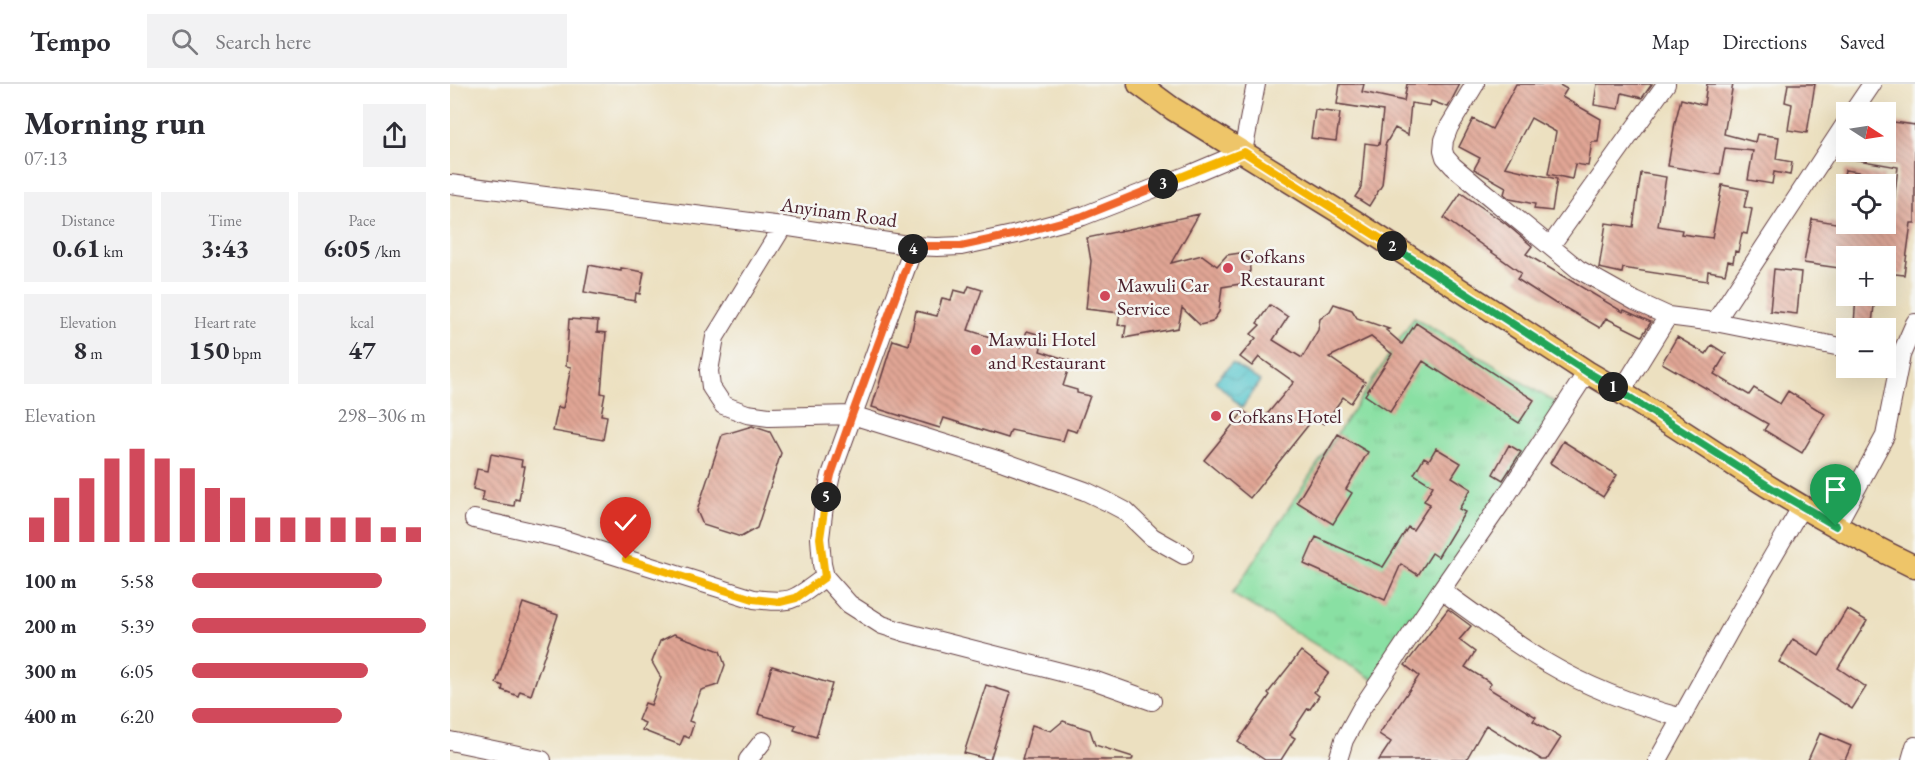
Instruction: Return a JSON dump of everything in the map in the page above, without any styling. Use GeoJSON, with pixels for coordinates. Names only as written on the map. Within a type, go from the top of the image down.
{"type":"FeatureCollection","features":[{"type":"Feature","properties":{"kind":"main road"},"geometry":{"type":"LineString","coordinates":[[1139,84],[1173,109],[1354,221],[1587,372],[1802,506],[1915,567]]}},
{"type":"Feature","properties":{"kind":"street"},"geometry":{"type":"LineString","coordinates":[[1244,152],[1256,84]]}},
{"type":"Feature","properties":{"kind":"street"},"geometry":{"type":"LineString","coordinates":[[1475,84],[1449,127],[1444,140],[1445,157],[1470,181],[1578,269],[1635,301],[1668,316],[1715,322],[1836,346]]}},
{"type":"Feature","properties":{"kind":"street"},"geometry":{"type":"LineString","coordinates":[[1551,245],[1666,84]]}},
{"type":"Feature","properties":{"kind":"street"},"geometry":{"type":"LineString","coordinates":[[1860,102],[1872,84]]}},
{"type":"Feature","properties":{"kind":"street"},"geometry":{"type":"LineString","coordinates":[[1715,322],[1836,138]]}},
{"type":"Feature","properties":{"kind":"street","name":"Anyinam Road"},"geometry":{"type":"LineString","coordinates":[[450,184],[783,226],[914,246],[961,246],[1083,216],[1244,152]]}},
{"type":"Feature","properties":{"kind":"street"},"geometry":{"type":"LineString","coordinates":[[783,226],[715,338],[709,371],[711,387],[723,405],[747,414],[769,417],[852,415],[1004,462],[1085,491],[1125,511],[1152,537],[1184,555]]}},
{"type":"Feature","properties":{"kind":"street"},"geometry":{"type":"LineString","coordinates":[[914,246],[831,475],[820,538],[825,577],[849,603],[882,625],[1086,678],[1152,701]]}},
{"type":"Feature","properties":{"kind":"street"},"geometry":{"type":"LineString","coordinates":[[1621,392],[1668,316]]}},
{"type":"Feature","properties":{"kind":"street"},"geometry":{"type":"LineString","coordinates":[[1836,526],[1885,436],[1901,354],[1915,323]]}},
{"type":"Feature","properties":{"kind":"street"},"geometry":{"type":"LineString","coordinates":[[1338,760],[1344,740],[1361,709],[1587,372]]}},
{"type":"Feature","properties":{"kind":"street"},"geometry":{"type":"LineString","coordinates":[[1658,760],[1802,506]]}},
{"type":"Feature","properties":{"kind":"street"},"geometry":{"type":"LineString","coordinates":[[474,519],[559,538],[753,599],[780,602],[796,598],[825,577]]}},
{"type":"Feature","properties":{"kind":"street"},"geometry":{"type":"LineString","coordinates":[[1441,590],[1545,662],[1614,696],[1682,718]]}},
{"type":"Feature","properties":{"kind":"street"},"geometry":{"type":"LineString","coordinates":[[450,741],[542,760]]}},
{"type":"Feature","properties":{"kind":"street"},"geometry":{"type":"LineString","coordinates":[[748,760],[763,741]]}},
{"type":"Feature","properties":{"kind":"street"},"geometry":{"type":"LineString","coordinates":[[1911,760],[1915,746]]}},
{"type":"Feature","properties":{"kind":"green space"},"geometry":{"type":"Polygon","coordinates":[[[1414,317],[1558,404],[1379,683],[1232,594],[1414,317]]]}},
{"type":"Feature","properties":{"kind":"water"},"geometry":{"type":"Polygon","coordinates":[[[1232,363],[1260,381],[1242,408],[1215,381],[1232,363]]]}},
{"type":"Feature","properties":{"kind":"building"},"geometry":{"type":"Polygon","coordinates":[[[1340,84],[1364,84],[1362,92],[1404,101],[1407,84],[1460,84],[1448,107],[1431,101],[1430,106],[1411,103],[1408,135],[1395,128],[1385,145],[1382,185],[1369,206],[1355,197],[1361,188],[1365,143],[1379,145],[1383,111],[1337,104],[1340,84]]]}},
{"type":"Feature","properties":{"kind":"building"},"geometry":{"type":"Polygon","coordinates":[[[1516,84],[1558,84],[1567,89],[1562,97],[1601,119],[1598,142],[1592,142],[1588,166],[1575,164],[1572,179],[1548,174],[1556,132],[1531,118],[1505,167],[1557,179],[1552,211],[1534,209],[1535,204],[1510,199],[1504,194],[1506,187],[1474,169],[1480,158],[1459,147],[1473,119],[1492,129],[1516,84]]]}},
{"type":"Feature","properties":{"kind":"building"},"geometry":{"type":"Polygon","coordinates":[[[1597,84],[1652,84],[1642,98],[1622,93],[1619,109],[1594,105],[1597,84]]]}},
{"type":"Feature","properties":{"kind":"building"},"geometry":{"type":"Polygon","coordinates":[[[1707,84],[1733,84],[1724,134],[1755,142],[1757,134],[1779,137],[1776,159],[1792,162],[1790,175],[1774,172],[1772,184],[1748,180],[1753,151],[1725,148],[1720,175],[1668,166],[1681,99],[1704,105],[1707,84]]]}},
{"type":"Feature","properties":{"kind":"building"},"geometry":{"type":"Polygon","coordinates":[[[1788,84],[1815,84],[1807,133],[1788,130],[1792,104],[1785,102],[1788,84]]]}},
{"type":"Feature","properties":{"kind":"building"},"geometry":{"type":"Polygon","coordinates":[[[1315,110],[1340,113],[1336,141],[1311,138],[1315,110]]]}},
{"type":"Feature","properties":{"kind":"building"},"geometry":{"type":"Polygon","coordinates":[[[1896,122],[1915,125],[1915,223],[1911,223],[1904,275],[1896,274],[1896,246],[1836,246],[1836,268],[1804,263],[1812,219],[1836,223],[1836,234],[1896,234],[1898,167],[1869,162],[1896,162],[1896,122]]]}},
{"type":"Feature","properties":{"kind":"building"},"geometry":{"type":"Polygon","coordinates":[[[1845,170],[1871,174],[1844,174],[1845,170]]]}},
{"type":"Feature","properties":{"kind":"building"},"geometry":{"type":"Polygon","coordinates":[[[1641,173],[1666,177],[1658,226],[1682,230],[1681,234],[1712,238],[1722,185],[1748,190],[1744,207],[1752,209],[1747,234],[1742,233],[1738,252],[1735,251],[1733,262],[1728,261],[1725,274],[1708,271],[1707,281],[1623,268],[1622,273],[1599,268],[1606,223],[1633,227],[1641,173]]]}},
{"type":"Feature","properties":{"kind":"building"},"geometry":{"type":"Polygon","coordinates":[[[1461,193],[1506,224],[1532,246],[1526,254],[1623,312],[1624,310],[1651,322],[1642,336],[1606,318],[1600,328],[1517,279],[1521,273],[1444,218],[1461,193]]]}},
{"type":"Feature","properties":{"kind":"building"},"geometry":{"type":"Polygon","coordinates":[[[1199,214],[1171,263],[1202,255],[1217,266],[1227,255],[1240,253],[1249,258],[1248,276],[1240,284],[1222,287],[1219,312],[1212,322],[1200,325],[1182,308],[1178,328],[1124,338],[1126,326],[1118,325],[1120,313],[1086,309],[1091,261],[1087,238],[1199,214]]]}},
{"type":"Feature","properties":{"kind":"building"},"geometry":{"type":"Polygon","coordinates":[[[589,265],[621,271],[621,268],[644,272],[640,294],[636,293],[635,301],[584,292],[589,265]]]}},
{"type":"Feature","properties":{"kind":"building"},"geometry":{"type":"Polygon","coordinates":[[[1774,269],[1801,272],[1797,314],[1770,311],[1774,269]]]}},
{"type":"Feature","properties":{"kind":"building"},"geometry":{"type":"Polygon","coordinates":[[[969,286],[982,290],[968,330],[1021,347],[1027,331],[1044,336],[1040,351],[1071,361],[1063,386],[1090,396],[1077,432],[1067,429],[1063,441],[1011,430],[1008,438],[944,418],[940,428],[872,407],[893,340],[909,345],[916,311],[937,316],[942,298],[951,300],[954,290],[966,293],[969,286]]]}},
{"type":"Feature","properties":{"kind":"building"},"geometry":{"type":"Polygon","coordinates":[[[1334,304],[1352,310],[1357,318],[1389,329],[1386,330],[1402,344],[1416,323],[1534,400],[1519,423],[1423,361],[1390,412],[1365,395],[1392,354],[1371,337],[1329,357],[1365,382],[1351,403],[1343,397],[1324,424],[1314,418],[1250,498],[1204,460],[1244,411],[1259,424],[1294,382],[1259,357],[1252,366],[1240,357],[1256,338],[1251,334],[1260,325],[1257,323],[1270,305],[1288,317],[1273,340],[1302,358],[1318,330],[1320,319],[1330,311],[1334,304]]]}},
{"type":"Feature","properties":{"kind":"building"},"geometry":{"type":"Polygon","coordinates":[[[1855,306],[1874,306],[1873,318],[1854,318],[1855,306]]]}},
{"type":"Feature","properties":{"kind":"building"},"geometry":{"type":"Polygon","coordinates":[[[569,319],[598,321],[597,332],[606,333],[601,393],[605,394],[601,415],[607,416],[603,440],[553,431],[558,407],[563,408],[571,367],[566,366],[569,319]]]}},
{"type":"Feature","properties":{"kind":"building"},"geometry":{"type":"Polygon","coordinates":[[[1677,337],[1706,354],[1712,345],[1726,354],[1714,374],[1749,395],[1754,388],[1780,404],[1788,391],[1825,414],[1802,453],[1764,430],[1768,424],[1662,363],[1677,337]]]}},
{"type":"Feature","properties":{"kind":"building"},"geometry":{"type":"Polygon","coordinates":[[[752,426],[770,432],[781,453],[757,528],[741,537],[703,525],[697,511],[722,435],[752,426]]]}},
{"type":"Feature","properties":{"kind":"building"},"geometry":{"type":"Polygon","coordinates":[[[1338,434],[1368,452],[1346,489],[1352,493],[1333,524],[1297,502],[1338,434]]]}},
{"type":"Feature","properties":{"kind":"building"},"geometry":{"type":"Polygon","coordinates":[[[1563,441],[1617,475],[1603,497],[1550,463],[1563,441]]]}},
{"type":"Feature","properties":{"kind":"building"},"geometry":{"type":"Polygon","coordinates":[[[1509,445],[1521,452],[1503,480],[1493,474],[1509,445]]]}},
{"type":"Feature","properties":{"kind":"building"},"geometry":{"type":"Polygon","coordinates":[[[1436,448],[1461,463],[1452,477],[1471,489],[1459,509],[1465,512],[1438,557],[1432,553],[1418,575],[1401,564],[1385,600],[1304,564],[1316,537],[1383,567],[1408,527],[1413,530],[1430,504],[1424,501],[1433,486],[1414,474],[1424,457],[1429,460],[1436,448]]]}},
{"type":"Feature","properties":{"kind":"building"},"geometry":{"type":"Polygon","coordinates":[[[491,454],[522,460],[521,466],[525,466],[519,500],[515,499],[514,506],[482,501],[484,492],[473,489],[477,469],[488,471],[491,454]]]}},
{"type":"Feature","properties":{"kind":"building"},"geometry":{"type":"Polygon","coordinates":[[[523,603],[558,615],[531,695],[520,691],[518,696],[502,690],[503,686],[496,683],[523,603]]]}},
{"type":"Feature","properties":{"kind":"building"},"geometry":{"type":"Polygon","coordinates":[[[1448,609],[1471,626],[1459,640],[1475,652],[1465,667],[1491,683],[1488,688],[1536,717],[1533,721],[1561,738],[1547,760],[1542,760],[1486,725],[1466,760],[1379,760],[1391,742],[1379,734],[1419,676],[1405,665],[1448,609]]]}},
{"type":"Feature","properties":{"kind":"building"},"geometry":{"type":"Polygon","coordinates":[[[1847,609],[1867,621],[1838,668],[1866,687],[1852,709],[1779,662],[1793,639],[1819,656],[1847,609]]]}},
{"type":"Feature","properties":{"kind":"building"},"geometry":{"type":"Polygon","coordinates":[[[674,634],[720,651],[725,665],[718,685],[701,690],[689,721],[694,723],[689,738],[684,736],[680,745],[642,730],[645,723],[638,720],[645,703],[651,705],[661,678],[652,662],[660,641],[674,634]]]}},
{"type":"Feature","properties":{"kind":"building"},"geometry":{"type":"Polygon","coordinates":[[[1301,651],[1329,673],[1314,692],[1319,696],[1290,735],[1295,738],[1281,760],[1265,760],[1238,742],[1270,695],[1268,693],[1301,651]]]}},
{"type":"Feature","properties":{"kind":"building"},"geometry":{"type":"Polygon","coordinates":[[[772,666],[832,684],[816,737],[794,730],[796,725],[758,714],[772,666]]]}},
{"type":"Feature","properties":{"kind":"building"},"geometry":{"type":"Polygon","coordinates":[[[986,685],[1011,693],[990,760],[964,753],[986,685]]]}},
{"type":"Feature","properties":{"kind":"building"},"geometry":{"type":"Polygon","coordinates":[[[1063,721],[1090,730],[1095,745],[1133,757],[1132,760],[1022,760],[1032,725],[1051,731],[1063,721]]]}},
{"type":"Feature","properties":{"kind":"building"},"geometry":{"type":"Polygon","coordinates":[[[1820,733],[1851,746],[1845,760],[1808,760],[1820,733]]]}},
{"type":"Feature","properties":{"kind":"place","name":"Cofkans Restaurant"},"geometry":{"type":"Point","coordinates":[1228,268]}},
{"type":"Feature","properties":{"kind":"place","name":"Mawuli Car Service"},"geometry":{"type":"Point","coordinates":[1105,296]}},
{"type":"Feature","properties":{"kind":"place","name":"Mawuli Hotel and Restaurant"},"geometry":{"type":"Point","coordinates":[976,350]}},
{"type":"Feature","properties":{"kind":"place","name":"Cofkans Hotel"},"geometry":{"type":"Point","coordinates":[1216,416]}},
{"type":"Feature","properties":{"kind":"route"},"geometry":{"type":"LineString","coordinates":[[626,559],[753,599],[780,602],[796,598],[825,577],[820,538],[831,475],[914,246],[961,246],[1083,216],[1244,152],[1587,372],[1836,526]]}}]}
